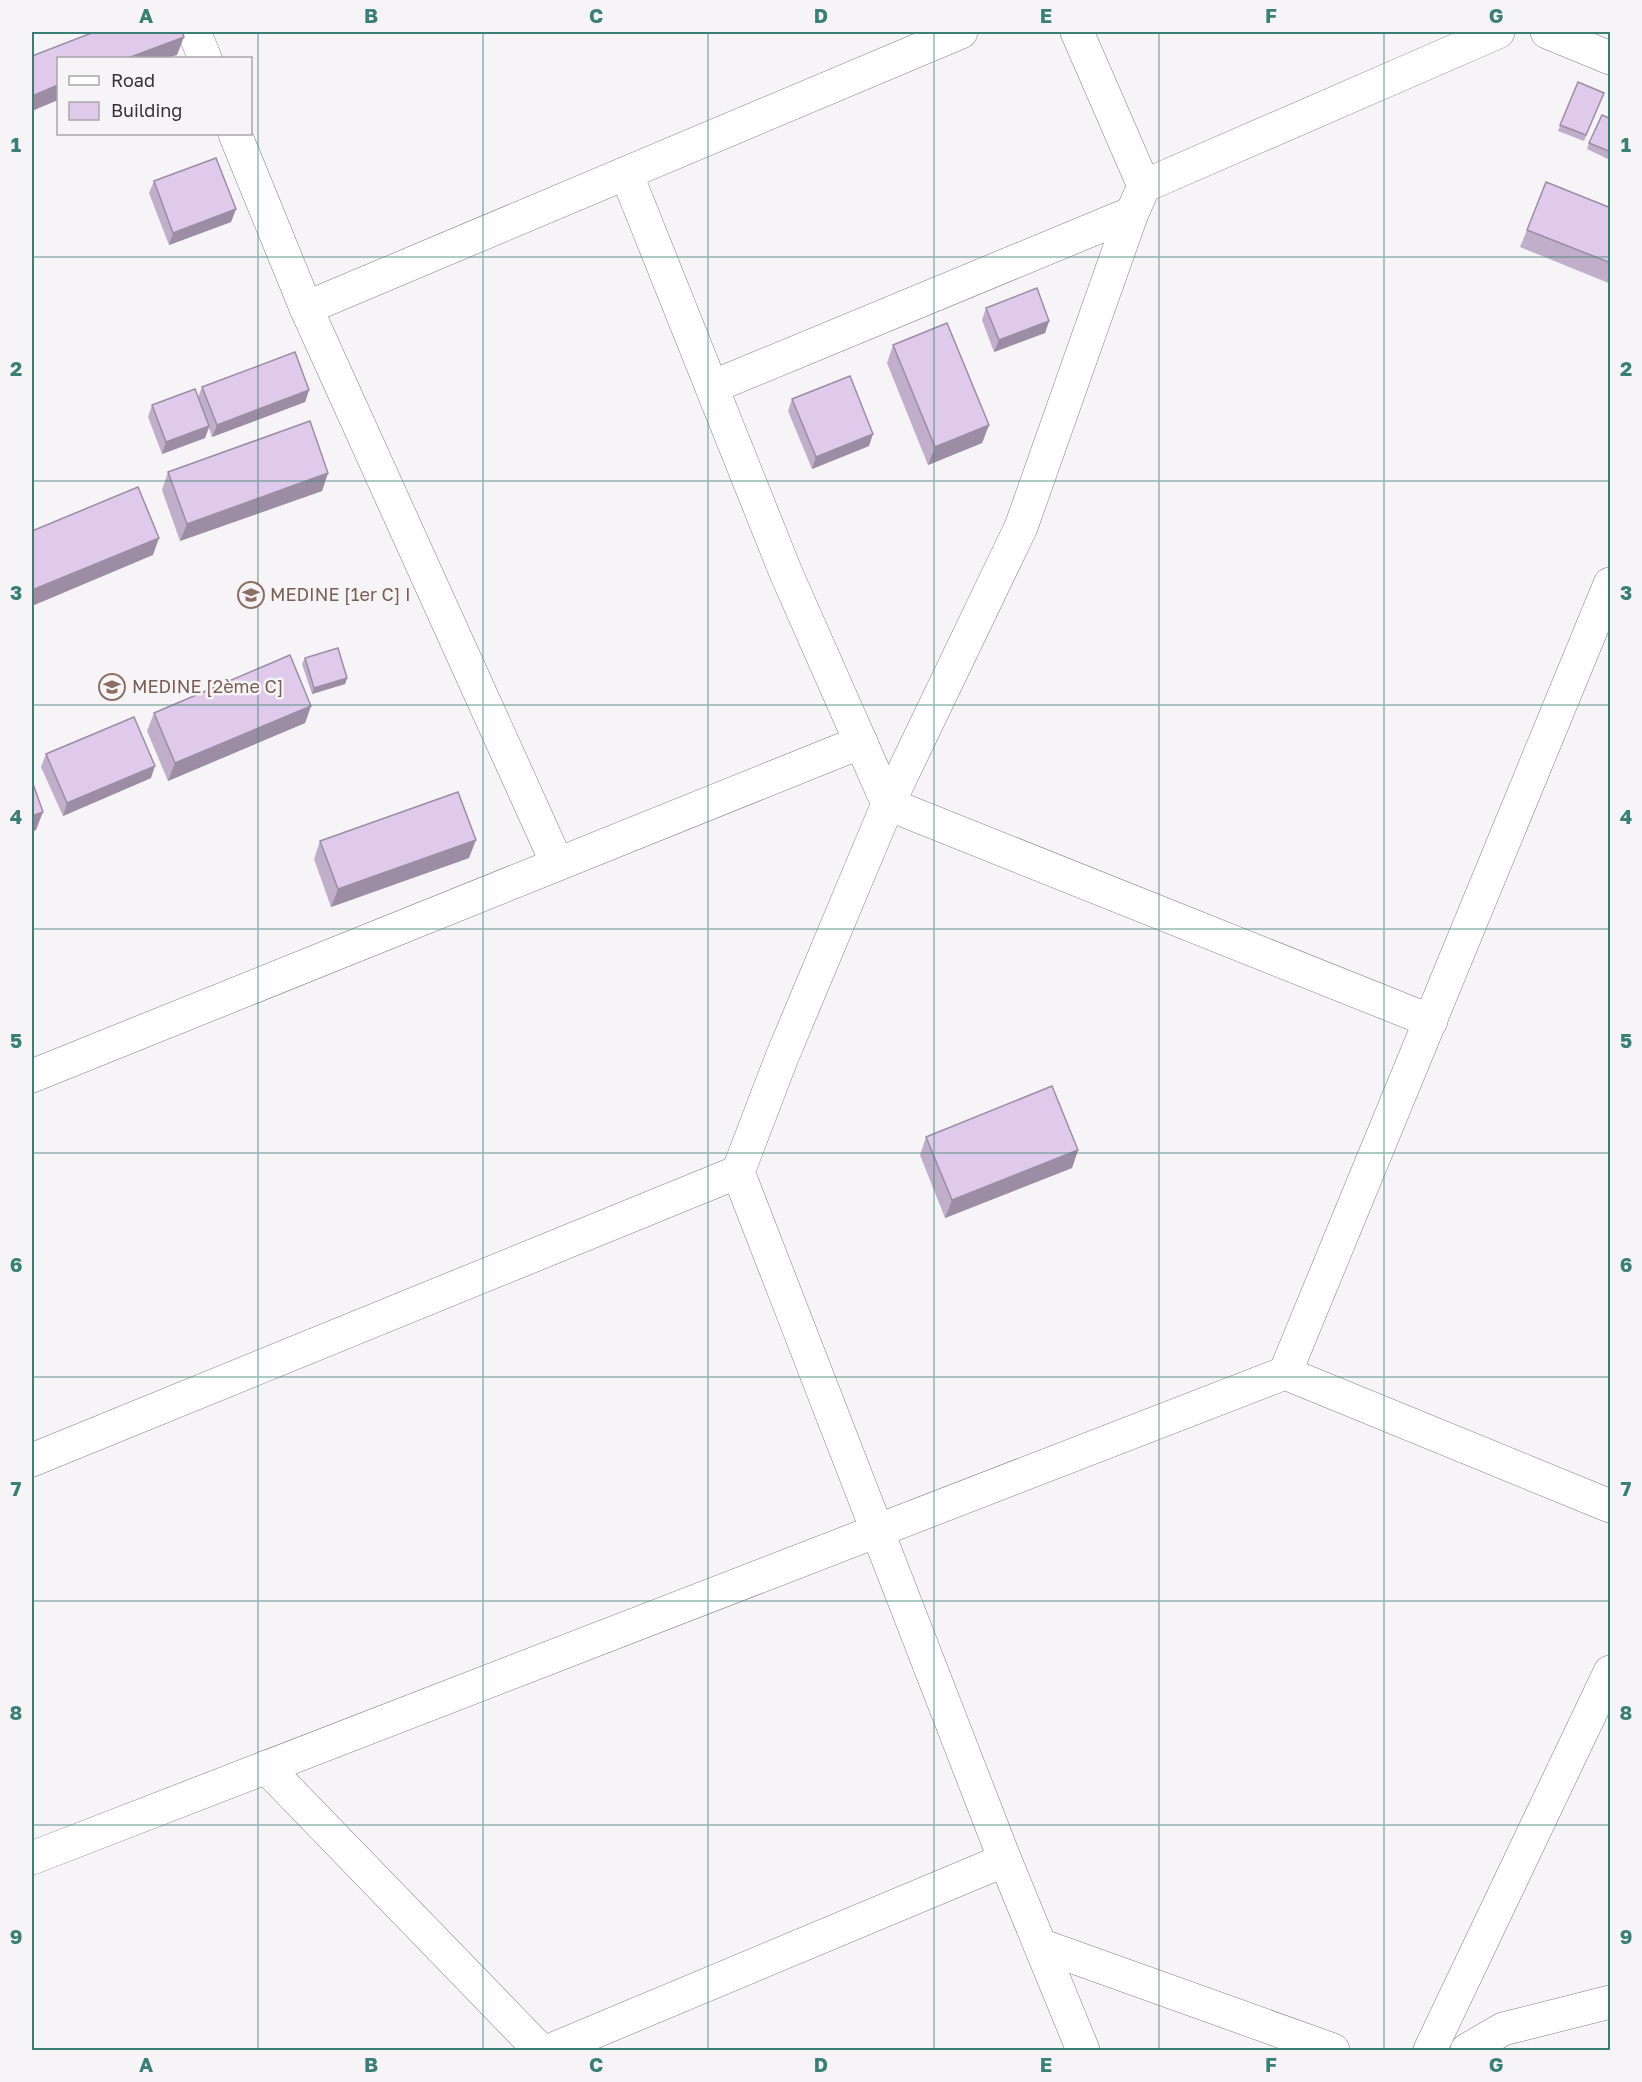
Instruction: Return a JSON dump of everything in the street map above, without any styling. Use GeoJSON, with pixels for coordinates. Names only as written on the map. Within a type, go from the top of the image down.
{"type":"FeatureCollection","features":[{"type":"Feature","properties":{"kind":"street"},"geometry":{"type":"LineString","coordinates":[[194,32],[205,57]]}},
{"type":"Feature","properties":{"kind":"street"},"geometry":{"type":"LineString","coordinates":[[306,308],[961,32]]}},
{"type":"Feature","properties":{"kind":"street"},"geometry":{"type":"LineString","coordinates":[[1077,32],[1138,200],[1021,527],[888,804],[782,1057],[738,1172],[1005,1860],[1083,2050]]}},
{"type":"Feature","properties":{"kind":"street"},"geometry":{"type":"LineString","coordinates":[[712,387],[1138,200],[1494,32]]}},
{"type":"Feature","properties":{"kind":"street"},"geometry":{"type":"LineString","coordinates":[[1547,32],[1611,58]]}},
{"type":"Feature","properties":{"kind":"street"},"geometry":{"type":"LineString","coordinates":[[235,135],[306,308],[557,863]]}},
{"type":"Feature","properties":{"kind":"street"},"geometry":{"type":"LineString","coordinates":[[626,173],[786,573],[888,804],[1431,1021]]}},
{"type":"Feature","properties":{"kind":"street"},"geometry":{"type":"LineString","coordinates":[[1285,1373],[1608,601]]}},
{"type":"Feature","properties":{"kind":"street"},"geometry":{"type":"LineString","coordinates":[[32,1076],[861,742]]}},
{"type":"Feature","properties":{"kind":"street"},"geometry":{"type":"LineString","coordinates":[[32,1460],[738,1172]]}},
{"type":"Feature","properties":{"kind":"street"},"geometry":{"type":"LineString","coordinates":[[32,1858],[1285,1373],[1611,1506]]}},
{"type":"Feature","properties":{"kind":"street"},"geometry":{"type":"LineString","coordinates":[[1430,2050],[1611,1672]]}},
{"type":"Feature","properties":{"kind":"street"},"geometry":{"type":"LineString","coordinates":[[266,1767],[540,2050]]}},
{"type":"Feature","properties":{"kind":"street"},"geometry":{"type":"LineString","coordinates":[[551,2050],[1005,1860]]}},
{"type":"Feature","properties":{"kind":"street"},"geometry":{"type":"LineString","coordinates":[[1040,1944],[1333,2050]]}},
{"type":"Feature","properties":{"kind":"street"},"geometry":{"type":"LineString","coordinates":[[1467,2050],[1507,2040],[1611,2002]]}},
{"type":"Feature","properties":{"kind":"building"},"geometry":{"type":"Polygon","coordinates":[[[94,32],[182,32],[184,37],[131,57],[57,57],[57,85],[32,96],[32,56],[94,32]]]}},
{"type":"Feature","properties":{"kind":"building"},"geometry":{"type":"Polygon","coordinates":[[[1578,82],[1604,93],[1586,135],[1560,125],[1578,82]]]}},
{"type":"Feature","properties":{"kind":"building"},"geometry":{"type":"Polygon","coordinates":[[[1602,115],[1611,119],[1611,152],[1589,143],[1602,115]]]}},
{"type":"Feature","properties":{"kind":"building"},"geometry":{"type":"Polygon","coordinates":[[[216,158],[236,209],[173,233],[154,181],[216,158]]]}},
{"type":"Feature","properties":{"kind":"building"},"geometry":{"type":"Polygon","coordinates":[[[1546,182],[1611,208],[1611,263],[1527,230],[1546,182]]]}},
{"type":"Feature","properties":{"kind":"building"},"geometry":{"type":"Polygon","coordinates":[[[1037,288],[1049,321],[999,340],[986,308],[1037,288]]]}},
{"type":"Feature","properties":{"kind":"building"},"geometry":{"type":"Polygon","coordinates":[[[947,323],[989,425],[935,447],[893,345],[947,323]]]}},
{"type":"Feature","properties":{"kind":"building"},"geometry":{"type":"Polygon","coordinates":[[[295,352],[309,390],[217,425],[202,387],[295,352]]]}},
{"type":"Feature","properties":{"kind":"building"},"geometry":{"type":"Polygon","coordinates":[[[850,376],[873,434],[816,457],[792,399],[850,376]]]}},
{"type":"Feature","properties":{"kind":"building"},"geometry":{"type":"Polygon","coordinates":[[[195,389],[209,426],[166,442],[152,405],[195,389]]]}},
{"type":"Feature","properties":{"kind":"building"},"geometry":{"type":"Polygon","coordinates":[[[310,421],[328,473],[187,524],[168,472],[310,421]]]}},
{"type":"Feature","properties":{"kind":"building"},"geometry":{"type":"Polygon","coordinates":[[[138,487],[159,538],[32,590],[32,531],[138,487]]]}},
{"type":"Feature","properties":{"kind":"building"},"geometry":{"type":"Polygon","coordinates":[[[338,648],[347,678],[314,688],[305,658],[338,648]]]}},
{"type":"Feature","properties":{"kind":"building"},"geometry":{"type":"Polygon","coordinates":[[[290,655],[311,706],[175,763],[154,713],[290,655]]]}},
{"type":"Feature","properties":{"kind":"building"},"geometry":{"type":"Polygon","coordinates":[[[134,717],[155,766],[67,803],[46,754],[134,717]]]}},
{"type":"Feature","properties":{"kind":"building"},"geometry":{"type":"Polygon","coordinates":[[[32,781],[43,812],[32,816],[32,781]]]}},
{"type":"Feature","properties":{"kind":"building"},"geometry":{"type":"Polygon","coordinates":[[[458,792],[476,840],[338,889],[320,841],[458,792]]]}},
{"type":"Feature","properties":{"kind":"building"},"geometry":{"type":"Polygon","coordinates":[[[1052,1086],[1078,1150],[952,1200],[926,1137],[1052,1086]]]}},
{"type":"Feature","properties":{"kind":"place","name":"MEDINE [1er C] I"},"geometry":{"type":"Point","coordinates":[251,595]}},
{"type":"Feature","properties":{"kind":"place","name":"MEDINE [2ème C]"},"geometry":{"type":"Point","coordinates":[112,687]}}]}
